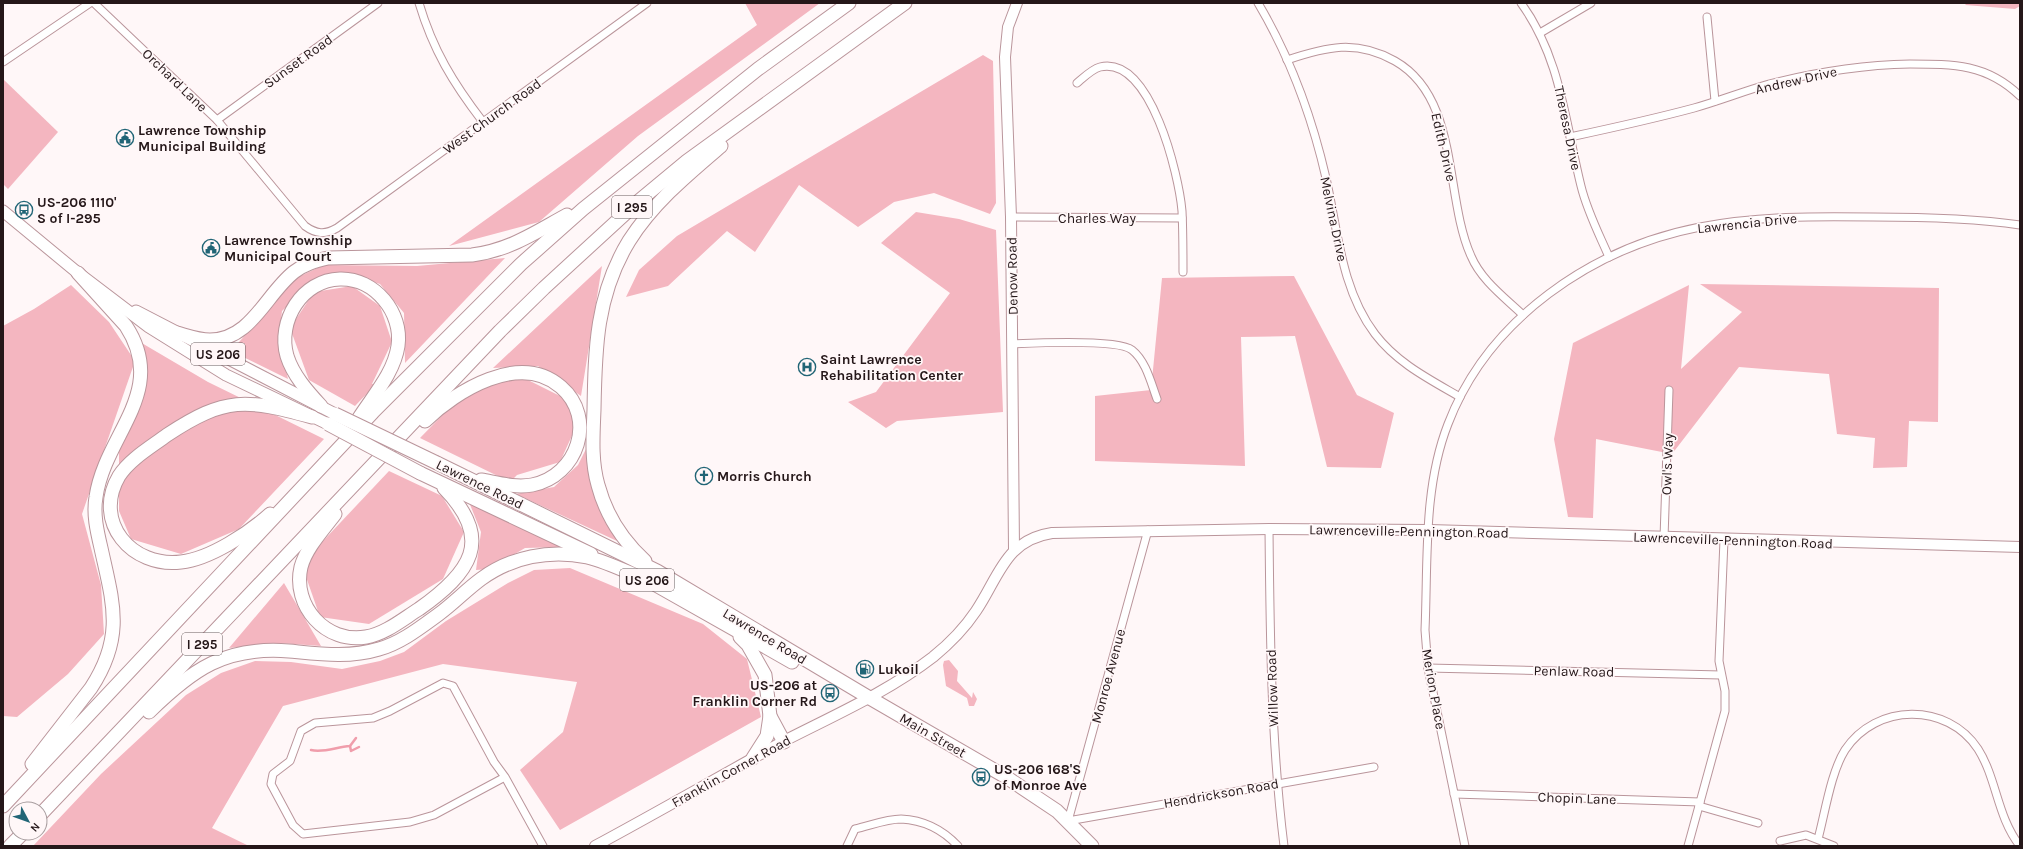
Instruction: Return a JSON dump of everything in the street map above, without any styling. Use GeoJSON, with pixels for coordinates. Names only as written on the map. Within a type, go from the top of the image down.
{"type":"FeatureCollection","features":[{"type":"Feature","properties":{"kind":"highway","name":"I 295"},"geometry":{"type":"LineString","coordinates":[[3,806],[373,412],[480,304],[552,236],[592,202],[758,69],[849,3]]}},
{"type":"Feature","properties":{"kind":"highway","name":"I 295"},"geometry":{"type":"LineString","coordinates":[[48,807],[364,473],[500,331],[544,288],[640,200],[687,161],[905,3]]}},
{"type":"Feature","properties":{"kind":"highway"},"geometry":{"type":"LineString","coordinates":[[653,576],[619,533],[610,517],[597,485],[592,450],[595,348],[603,303],[609,283],[622,254],[643,221],[656,205],[671,190],[784,92]]}},
{"type":"Feature","properties":{"kind":"highway"},"geometry":{"type":"LineString","coordinates":[[177,333],[210,340],[231,336],[248,324],[290,275],[304,266],[316,261],[328,258],[472,255],[492,252],[528,238],[592,202]]}},
{"type":"Feature","properties":{"kind":"highway"},"geometry":{"type":"LineString","coordinates":[[3,802],[91,688],[106,660],[113,634],[113,604],[96,524],[96,498],[102,475],[139,392],[141,364],[138,347],[126,326],[78,273]]}},
{"type":"Feature","properties":{"kind":"highway"},"geometry":{"type":"LineString","coordinates":[[321,406],[299,380],[288,357],[285,341],[287,324],[298,301],[311,289],[332,280],[352,280],[364,284],[382,298],[394,316],[398,337],[395,358],[391,368],[343,445]]}},
{"type":"Feature","properties":{"kind":"highway"},"geometry":{"type":"LineString","coordinates":[[390,446],[414,431],[466,389],[494,378],[532,373],[551,380],[568,394],[577,412],[580,435],[574,455],[560,472],[546,481],[521,486],[499,483],[460,474]]}},
{"type":"Feature","properties":{"kind":"highway"},"geometry":{"type":"LineString","coordinates":[[312,417],[268,405],[250,403],[225,406],[198,417],[156,443],[124,469],[116,482],[112,496],[111,511],[114,523],[123,541],[142,556],[161,562],[188,561],[211,552],[243,534],[266,518],[321,469]]}},
{"type":"Feature","properties":{"kind":"highway","name":"Lawrence Road"},"geometry":{"type":"LineString","coordinates":[[331,419],[460,474],[653,576],[868,698]]}},
{"type":"Feature","properties":{"kind":"highway","name":"Lawrence Road"},"geometry":{"type":"LineString","coordinates":[[331,419],[420,473],[653,576],[735,631],[818,675],[868,698]]}},
{"type":"Feature","properties":{"kind":"highway"},"geometry":{"type":"LineString","coordinates":[[364,473],[309,550],[302,566],[300,577],[302,597],[311,616],[326,630],[346,637],[365,637],[388,628],[429,601],[452,583],[465,567],[471,547],[470,526],[461,507],[437,481]]}},
{"type":"Feature","properties":{"kind":"highway"},"geometry":{"type":"LineString","coordinates":[[48,807],[173,689],[187,677],[218,660],[254,650],[289,651],[333,656],[351,655],[384,648],[424,625],[480,580],[494,571],[523,559],[539,555],[566,554],[587,557],[653,576]]}},
{"type":"Feature","properties":{"kind":"highway"},"geometry":{"type":"LineString","coordinates":[[735,631],[748,645],[765,675],[770,716],[767,736],[753,758]]}},
{"type":"Feature","properties":{"kind":"highway","name":"Main Street"},"geometry":{"type":"LineString","coordinates":[[868,698],[1006,777],[1044,802],[1068,821],[1092,846]]}},
{"type":"Feature","properties":{"kind":"highway"},"geometry":{"type":"LineString","coordinates":[[770,716],[784,742]]}},
{"type":"Feature","properties":{"kind":"main road","name":"Lawrence Road"},"geometry":{"type":"LineString","coordinates":[[3,211],[78,273],[149,327],[220,371],[312,417],[331,419]]}},
{"type":"Feature","properties":{"kind":"main road","name":"Lawrence Road"},"geometry":{"type":"LineString","coordinates":[[103,292],[177,333],[321,406],[331,419]]}},
{"type":"Feature","properties":{"kind":"street"},"geometry":{"type":"LineString","coordinates":[[3,62],[90,3]]}},
{"type":"Feature","properties":{"kind":"street","name":"Orchard Lane"},"geometry":{"type":"LineString","coordinates":[[94,3],[217,120],[305,226],[317,233],[324,233],[337,228]]}},
{"type":"Feature","properties":{"kind":"street","name":"Sunset Road"},"geometry":{"type":"LineString","coordinates":[[217,120],[378,3]]}},
{"type":"Feature","properties":{"kind":"street"},"geometry":{"type":"LineString","coordinates":[[419,3],[431,40],[441,61],[452,81],[482,122]]}},
{"type":"Feature","properties":{"kind":"street","name":"West Church Road"},"geometry":{"type":"LineString","coordinates":[[337,228],[647,3]]}},
{"type":"Feature","properties":{"kind":"street","name":"Denow Road"},"geometry":{"type":"LineString","coordinates":[[1014,550],[1011,217],[1004,57],[1008,27],[1017,3]]}},
{"type":"Feature","properties":{"kind":"street","name":"Melvina Drive"},"geometry":{"type":"LineString","coordinates":[[1258,3],[1287,60],[1307,112],[1317,144],[1344,268],[1355,302],[1376,335],[1398,358],[1412,369],[1460,397]]}},
{"type":"Feature","properties":{"kind":"street","name":"Theresa Drive"},"geometry":{"type":"LineString","coordinates":[[1521,3],[1540,33],[1557,75],[1582,193],[1609,257]]}},
{"type":"Feature","properties":{"kind":"street"},"geometry":{"type":"LineString","coordinates":[[1540,33],[1591,3]]}},
{"type":"Feature","properties":{"kind":"street"},"geometry":{"type":"LineString","coordinates":[[1707,17],[1715,101]]}},
{"type":"Feature","properties":{"kind":"street","name":"Edith Drive"},"geometry":{"type":"LineString","coordinates":[[1287,60],[1331,48],[1359,48],[1375,52],[1410,71],[1427,92],[1439,117],[1464,234],[1471,257],[1485,278],[1523,315]]}},
{"type":"Feature","properties":{"kind":"street","name":"Andrew Drive"},"geometry":{"type":"LineString","coordinates":[[1570,138],[1715,101],[1796,78],[1832,71],[1883,65],[1944,64],[1974,68],[2001,80],[2020,96]]}},
{"type":"Feature","properties":{"kind":"street"},"geometry":{"type":"LineString","coordinates":[[1077,83],[1099,68],[1108,67],[1124,72],[1138,83],[1157,117],[1166,141],[1178,186],[1182,218],[1183,272]]}},
{"type":"Feature","properties":{"kind":"street","name":"Lawrencia Drive"},"geometry":{"type":"LineString","coordinates":[[1429,530],[1434,470],[1448,423],[1460,397],[1492,347],[1523,315],[1570,279],[1609,257],[1675,232],[1726,222],[1851,216],[1973,220],[2020,225]]}},
{"type":"Feature","properties":{"kind":"street","name":"Charles Way"},"geometry":{"type":"LineString","coordinates":[[1011,217],[1182,218]]}},
{"type":"Feature","properties":{"kind":"street"},"geometry":{"type":"LineString","coordinates":[[1013,344],[1051,342],[1125,346],[1138,355],[1157,399]]}},
{"type":"Feature","properties":{"kind":"street","name":"Owl's Way"},"geometry":{"type":"LineString","coordinates":[[1664,538],[1669,390]]}},
{"type":"Feature","properties":{"kind":"street","name":"Lawrenceville-Pennington Road"},"geometry":{"type":"LineString","coordinates":[[868,698],[922,665],[949,644],[976,610],[1007,558],[1014,550],[1031,538],[1052,533],[1268,528],[1429,530],[2020,548]]}},
{"type":"Feature","properties":{"kind":"street","name":"Willow Road"},"geometry":{"type":"LineString","coordinates":[[1268,528],[1276,783],[1284,846]]}},
{"type":"Feature","properties":{"kind":"street","name":"Monroe Avenue"},"geometry":{"type":"LineString","coordinates":[[1068,821],[1148,530]]}},
{"type":"Feature","properties":{"kind":"street","name":"Merion Place"},"geometry":{"type":"LineString","coordinates":[[1429,530],[1425,630],[1428,668],[1465,846]]}},
{"type":"Feature","properties":{"kind":"street"},"geometry":{"type":"LineString","coordinates":[[1688,846],[1725,711],[1725,691],[1721,675],[1719,646],[1724,540]]}},
{"type":"Feature","properties":{"kind":"street","name":"Penlaw Road"},"geometry":{"type":"LineString","coordinates":[[1428,668],[1721,675]]}},
{"type":"Feature","properties":{"kind":"street"},"geometry":{"type":"LineString","coordinates":[[505,777],[434,815],[410,822],[303,834],[293,825],[272,784],[273,774],[290,761],[301,731],[315,724],[373,718],[390,711],[443,683],[453,686],[494,762],[505,777],[543,846]]}},
{"type":"Feature","properties":{"kind":"street","name":"Franklin Corner Road"},"geometry":{"type":"LineString","coordinates":[[595,846],[753,758],[868,698]]}},
{"type":"Feature","properties":{"kind":"street"},"geometry":{"type":"LineString","coordinates":[[1818,839],[1837,767],[1845,750],[1852,740],[1866,728],[1881,719],[1893,715],[1918,713],[1940,718],[1952,724],[1962,731],[1978,749],[1985,762],[2001,811],[2008,827],[2020,846]]}},
{"type":"Feature","properties":{"kind":"street","name":"Hendrickson Road"},"geometry":{"type":"LineString","coordinates":[[1068,821],[1276,783],[1374,767]]}},
{"type":"Feature","properties":{"kind":"street","name":"Chopin Lane"},"geometry":{"type":"LineString","coordinates":[[1454,794],[1700,804],[1758,823]]}},
{"type":"Feature","properties":{"kind":"street"},"geometry":{"type":"LineString","coordinates":[[847,846],[855,829],[900,819],[930,825],[949,836],[958,846]]}},
{"type":"Feature","properties":{"kind":"street"},"geometry":{"type":"LineString","coordinates":[[1780,841],[1806,835],[1834,846]]}},
{"type":"Feature","properties":{"kind":"shaded area"},"geometry":{"type":"Polygon","coordinates":[[[745,3],[820,3],[638,136],[539,222],[449,246],[757,25],[745,3]]]}},
{"type":"Feature","properties":{"kind":"shaded area"},"geometry":{"type":"Polygon","coordinates":[[[1967,3],[2020,3],[2020,6],[2015,9],[1965,5],[1967,3]]]}},
{"type":"Feature","properties":{"kind":"shaded area"},"geometry":{"type":"Polygon","coordinates":[[[983,55],[993,61],[996,203],[990,214],[934,193],[894,202],[858,227],[799,185],[755,252],[727,231],[668,286],[626,297],[639,270],[677,236],[983,55]]]}},
{"type":"Feature","properties":{"kind":"shaded area"},"geometry":{"type":"Polygon","coordinates":[[[3,79],[58,132],[8,189],[3,184],[3,79]]]}},
{"type":"Feature","properties":{"kind":"shaded area"},"geometry":{"type":"Polygon","coordinates":[[[916,212],[959,219],[996,230],[1003,412],[897,421],[886,428],[848,402],[876,392],[950,293],[881,243],[916,212]]]}},
{"type":"Feature","properties":{"kind":"shaded area"},"geometry":{"type":"Polygon","coordinates":[[[505,258],[405,363],[404,313],[380,284],[342,272],[313,281],[282,311],[279,336],[288,379],[231,351],[296,278],[324,265],[417,266],[505,258]]]}},
{"type":"Feature","properties":{"kind":"shaded area"},"geometry":{"type":"Polygon","coordinates":[[[602,266],[581,396],[538,366],[493,368],[602,266]]]}},
{"type":"Feature","properties":{"kind":"shaded area"},"geometry":{"type":"Polygon","coordinates":[[[1294,276],[1357,395],[1394,413],[1381,468],[1327,467],[1295,336],[1241,337],[1245,466],[1095,461],[1095,396],[1151,390],[1162,278],[1294,276]]]}},
{"type":"Feature","properties":{"kind":"shaded area"},"geometry":{"type":"Polygon","coordinates":[[[1700,284],[1939,288],[1938,422],[1909,421],[1907,467],[1873,468],[1875,438],[1837,434],[1829,374],[1739,367],[1672,454],[1596,439],[1593,518],[1568,517],[1554,439],[1573,343],[1689,285],[1681,369],[1742,312],[1700,284]]]}},
{"type":"Feature","properties":{"kind":"shaded area"},"geometry":{"type":"Polygon","coordinates":[[[71,285],[109,322],[135,361],[82,514],[101,585],[104,634],[68,674],[17,717],[3,716],[3,326],[34,309],[71,285]]]}},
{"type":"Feature","properties":{"kind":"shaded area"},"geometry":{"type":"Polygon","coordinates":[[[352,286],[380,306],[392,342],[372,384],[376,384],[355,406],[309,380],[290,328],[314,292],[352,286]]]}},
{"type":"Feature","properties":{"kind":"shaded area"},"geometry":{"type":"Polygon","coordinates":[[[140,342],[208,382],[324,439],[239,529],[181,554],[131,539],[119,511],[119,447],[146,384],[140,342]]]}},
{"type":"Feature","properties":{"kind":"shaded area"},"geometry":{"type":"Polygon","coordinates":[[[520,376],[568,400],[575,429],[560,462],[517,475],[510,482],[420,438],[463,394],[520,376]]]}},
{"type":"Feature","properties":{"kind":"shaded area"},"geometry":{"type":"Polygon","coordinates":[[[588,445],[598,502],[617,541],[516,494],[554,487],[578,465],[588,445]]]}},
{"type":"Feature","properties":{"kind":"shaded area"},"geometry":{"type":"Polygon","coordinates":[[[389,471],[442,496],[464,532],[443,579],[369,624],[320,617],[304,571],[307,558],[389,471]]]}},
{"type":"Feature","properties":{"kind":"shaded area"},"geometry":{"type":"Polygon","coordinates":[[[469,502],[564,547],[525,548],[489,569],[476,570],[481,532],[469,502]]]}},
{"type":"Feature","properties":{"kind":"shaded area"},"geometry":{"type":"Polygon","coordinates":[[[570,568],[703,624],[747,659],[761,717],[560,830],[520,770],[563,732],[577,682],[443,664],[283,706],[212,828],[249,846],[33,846],[38,841],[48,841],[48,830],[101,774],[186,695],[221,673],[255,661],[291,662],[342,669],[380,661],[404,652],[446,621],[508,583],[534,570],[570,568]]]}},
{"type":"Feature","properties":{"kind":"shaded area"},"geometry":{"type":"Polygon","coordinates":[[[284,583],[321,646],[279,643],[229,648],[284,583]]]}},
{"type":"Feature","properties":{"kind":"shaded area"},"geometry":{"type":"Polygon","coordinates":[[[949,660],[958,671],[957,681],[972,698],[973,692],[977,699],[974,706],[969,706],[967,698],[946,686],[943,665],[944,661],[949,660]]]}},
{"type":"Feature","properties":{"kind":"waterway"},"geometry":{"type":"LineString","coordinates":[[311,750],[316,751],[350,746],[356,738]]}},
{"type":"Feature","properties":{"kind":"waterway"},"geometry":{"type":"LineString","coordinates":[[350,746],[351,751],[359,747]]}},
{"type":"Feature","properties":{"kind":"place","name":"Lawrence Township Municipal Building"},"geometry":{"type":"Point","coordinates":[125,138]}},
{"type":"Feature","properties":{"kind":"place","name":"US-206 1110' S of I-295"},"geometry":{"type":"Point","coordinates":[24,210]}},
{"type":"Feature","properties":{"kind":"place","name":"Lawrence Township Municipal Court"},"geometry":{"type":"Point","coordinates":[211,248]}},
{"type":"Feature","properties":{"kind":"place","name":"Saint Lawrence Rehabilitation Center"},"geometry":{"type":"Point","coordinates":[807,367]}},
{"type":"Feature","properties":{"kind":"place","name":"Morris Church"},"geometry":{"type":"Point","coordinates":[704,476]}},
{"type":"Feature","properties":{"kind":"place","name":"Lukoil"},"geometry":{"type":"Point","coordinates":[865,669]}},
{"type":"Feature","properties":{"kind":"place","name":"US-206 at Franklin Corner Rd"},"geometry":{"type":"Point","coordinates":[830,693]}},
{"type":"Feature","properties":{"kind":"place","name":"US-206 168'S of Monroe Ave"},"geometry":{"type":"Point","coordinates":[981,777]}}]}
